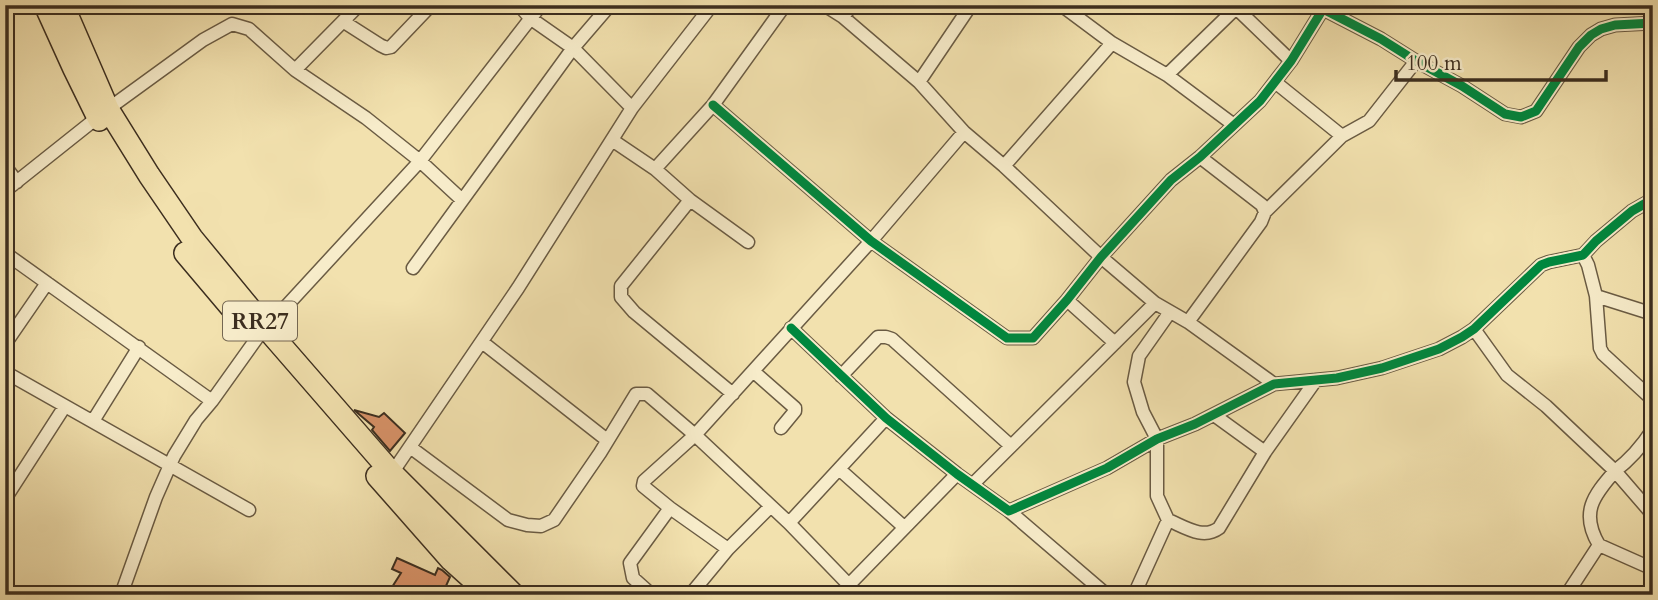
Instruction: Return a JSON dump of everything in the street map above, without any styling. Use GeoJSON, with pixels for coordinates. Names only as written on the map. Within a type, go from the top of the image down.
{"type":"FeatureCollection","features":[{"type":"Feature","properties":{"kind":"highway","name":"RR27"},"geometry":{"type":"LineString","coordinates":[[45,5],[103,114],[262,333],[388,479],[451,560],[484,592]]}},
{"type":"Feature","properties":{"kind":"highway","name":"RR27"},"geometry":{"type":"LineString","coordinates":[[63,5],[103,114]]}},
{"type":"Feature","properties":{"kind":"highway","name":"RR27"},"geometry":{"type":"LineString","coordinates":[[388,479],[514,595]]}},
{"type":"Feature","properties":{"kind":"street"},"geometry":{"type":"LineString","coordinates":[[344,22],[386,48],[391,47],[431,5]]}},
{"type":"Feature","properties":{"kind":"street"},"geometry":{"type":"LineString","coordinates":[[519,5],[530,18],[573,48],[632,108]]}},
{"type":"Feature","properties":{"kind":"street"},"geometry":{"type":"LineString","coordinates":[[121,595],[156,497],[170,465],[196,420],[262,333],[420,161],[541,5]]}},
{"type":"Feature","properties":{"kind":"street"},"geometry":{"type":"LineString","coordinates":[[413,268],[573,48],[610,5]]}},
{"type":"Feature","properties":{"kind":"street"},"geometry":{"type":"LineString","coordinates":[[388,479],[482,342],[632,108],[712,5]]}},
{"type":"Feature","properties":{"kind":"street"},"geometry":{"type":"LineString","coordinates":[[655,169],[713,105],[785,5]]}},
{"type":"Feature","properties":{"kind":"street"},"geometry":{"type":"LineString","coordinates":[[824,5],[844,18],[919,82],[964,132],[1155,303],[1188,322],[1274,384]]}},
{"type":"Feature","properties":{"kind":"street"},"geometry":{"type":"LineString","coordinates":[[844,18],[852,5]]}},
{"type":"Feature","properties":{"kind":"street"},"geometry":{"type":"LineString","coordinates":[[919,82],[971,5]]}},
{"type":"Feature","properties":{"kind":"street"},"geometry":{"type":"LineString","coordinates":[[1061,5],[1112,43],[1167,75],[1234,125]]}},
{"type":"Feature","properties":{"kind":"street"},"geometry":{"type":"LineString","coordinates":[[1167,75],[1235,6],[1291,61]]}},
{"type":"Feature","properties":{"kind":"street"},"geometry":{"type":"LineString","coordinates":[[295,69],[344,22],[353,7]]}},
{"type":"Feature","properties":{"kind":"street"},"geometry":{"type":"LineString","coordinates":[[713,105],[871,241],[1007,338],[1033,338],[1171,180],[1260,101],[1291,61],[1324,7],[1462,86],[1505,114],[1521,117],[1536,111],[1579,47],[1591,35],[1615,25],[1653,23]]}},
{"type":"Feature","properties":{"kind":"street"},"geometry":{"type":"LineString","coordinates":[[5,191],[203,40],[232,24],[238,24],[249,29],[295,69],[366,118],[420,161],[461,199]]}},
{"type":"Feature","properties":{"kind":"street"},"geometry":{"type":"LineString","coordinates":[[1004,166],[1112,43]]}},
{"type":"Feature","properties":{"kind":"street"},"geometry":{"type":"LineString","coordinates":[[1188,322],[1261,222],[1265,212],[1342,136],[1369,121],[1416,61]]}},
{"type":"Feature","properties":{"kind":"street"},"geometry":{"type":"LineString","coordinates":[[1275,82],[1342,136]]}},
{"type":"Feature","properties":{"kind":"street"},"geometry":{"type":"LineString","coordinates":[[728,549],[646,489],[643,486],[644,481],[695,435],[733,394],[871,241],[964,132]]}},
{"type":"Feature","properties":{"kind":"street"},"geometry":{"type":"LineString","coordinates":[[612,140],[655,169],[690,200],[748,242]]}},
{"type":"Feature","properties":{"kind":"street"},"geometry":{"type":"LineString","coordinates":[[1200,156],[1262,205],[1265,212]]}},
{"type":"Feature","properties":{"kind":"street"},"geometry":{"type":"LineString","coordinates":[[5,166],[17,181]]}},
{"type":"Feature","properties":{"kind":"street"},"geometry":{"type":"LineString","coordinates":[[1009,511],[1107,468],[1157,439],[1195,424],[1274,384],[1337,378],[1382,368],[1439,349],[1474,329],[1541,265],[1583,255],[1632,211],[1653,199]]}},
{"type":"Feature","properties":{"kind":"street"},"geometry":{"type":"LineString","coordinates":[[690,200],[621,286],[621,297],[634,312],[733,394]]}},
{"type":"Feature","properties":{"kind":"street"},"geometry":{"type":"LineString","coordinates":[[5,253],[212,401]]}},
{"type":"Feature","properties":{"kind":"street"},"geometry":{"type":"LineString","coordinates":[[1583,255],[1596,296],[1600,348],[1603,354],[1653,400]]}},
{"type":"Feature","properties":{"kind":"street"},"geometry":{"type":"LineString","coordinates":[[5,344],[47,283]]}},
{"type":"Feature","properties":{"kind":"street"},"geometry":{"type":"LineString","coordinates":[[1596,296],[1653,314]]}},
{"type":"Feature","properties":{"kind":"street"},"geometry":{"type":"LineString","coordinates":[[1067,300],[1115,343]]}},
{"type":"Feature","properties":{"kind":"street"},"geometry":{"type":"LineString","coordinates":[[973,484],[1155,303]]}},
{"type":"Feature","properties":{"kind":"street"},"geometry":{"type":"LineString","coordinates":[[1170,312],[1139,356],[1134,382],[1143,412],[1157,439],[1157,496],[1168,520],[1204,535],[1212,534],[1219,528],[1265,452],[1316,380]]}},
{"type":"Feature","properties":{"kind":"street"},"geometry":{"type":"LineString","coordinates":[[791,328],[886,418],[1009,511],[1107,595]]}},
{"type":"Feature","properties":{"kind":"street"},"geometry":{"type":"LineString","coordinates":[[1474,329],[1507,375],[1546,406],[1615,471],[1653,515]]}},
{"type":"Feature","properties":{"kind":"street"},"geometry":{"type":"LineString","coordinates":[[841,376],[878,337],[892,339],[1011,446]]}},
{"type":"Feature","properties":{"kind":"street"},"geometry":{"type":"LineString","coordinates":[[482,342],[607,440]]}},
{"type":"Feature","properties":{"kind":"street"},"geometry":{"type":"LineString","coordinates":[[93,421],[139,347]]}},
{"type":"Feature","properties":{"kind":"street"},"geometry":{"type":"LineString","coordinates":[[753,371],[795,408],[781,428]]}},
{"type":"Feature","properties":{"kind":"street"},"geometry":{"type":"LineString","coordinates":[[5,372],[249,510]]}},
{"type":"Feature","properties":{"kind":"street"},"geometry":{"type":"LineString","coordinates":[[410,447],[508,520],[541,526],[554,520],[636,394],[647,394],[789,523],[848,584]]}},
{"type":"Feature","properties":{"kind":"street"},"geometry":{"type":"LineString","coordinates":[[5,499],[65,406]]}},
{"type":"Feature","properties":{"kind":"street"},"geometry":{"type":"LineString","coordinates":[[1214,415],[1265,452]]}},
{"type":"Feature","properties":{"kind":"street"},"geometry":{"type":"LineString","coordinates":[[789,523],[886,418]]}},
{"type":"Feature","properties":{"kind":"street"},"geometry":{"type":"LineString","coordinates":[[1653,430],[1640,448],[1600,488],[1591,504],[1589,515],[1599,545],[1653,569]]}},
{"type":"Feature","properties":{"kind":"street"},"geometry":{"type":"LineString","coordinates":[[839,469],[905,527]]}},
{"type":"Feature","properties":{"kind":"street"},"geometry":{"type":"LineString","coordinates":[[839,595],[957,474]]}},
{"type":"Feature","properties":{"kind":"street"},"geometry":{"type":"LineString","coordinates":[[690,595],[728,549],[770,506]]}},
{"type":"Feature","properties":{"kind":"street"},"geometry":{"type":"LineString","coordinates":[[652,595],[633,578],[630,563],[670,508]]}},
{"type":"Feature","properties":{"kind":"street"},"geometry":{"type":"LineString","coordinates":[[1134,595],[1168,520]]}},
{"type":"Feature","properties":{"kind":"street"},"geometry":{"type":"LineString","coordinates":[[1570,595],[1599,545]]}},
{"type":"Feature","properties":{"kind":"building"},"geometry":{"type":"Polygon","coordinates":[[[354,410],[379,417],[384,413],[405,433],[390,451],[372,430],[374,427],[354,410]]]}},
{"type":"Feature","properties":{"kind":"building"},"geometry":{"type":"Polygon","coordinates":[[[397,558],[435,575],[438,568],[442,570],[450,577],[442,595],[428,595],[414,588],[410,595],[387,595],[401,573],[392,569],[397,558]]]}},
{"type":"Feature","properties":{"kind":"cycle path"},"geometry":{"type":"LineString","coordinates":[[713,105],[871,241],[1007,338],[1033,338],[1171,180],[1260,101],[1291,61],[1323,9],[1381,39],[1505,114],[1521,117],[1536,111],[1579,47],[1591,35],[1615,25],[1653,23]]}},
{"type":"Feature","properties":{"kind":"cycle path"},"geometry":{"type":"LineString","coordinates":[[791,328],[886,418],[1009,511],[1107,468],[1157,439],[1195,424],[1274,384],[1337,378],[1382,368],[1439,349],[1474,329],[1541,265],[1583,255],[1632,211],[1653,199]]}}]}
